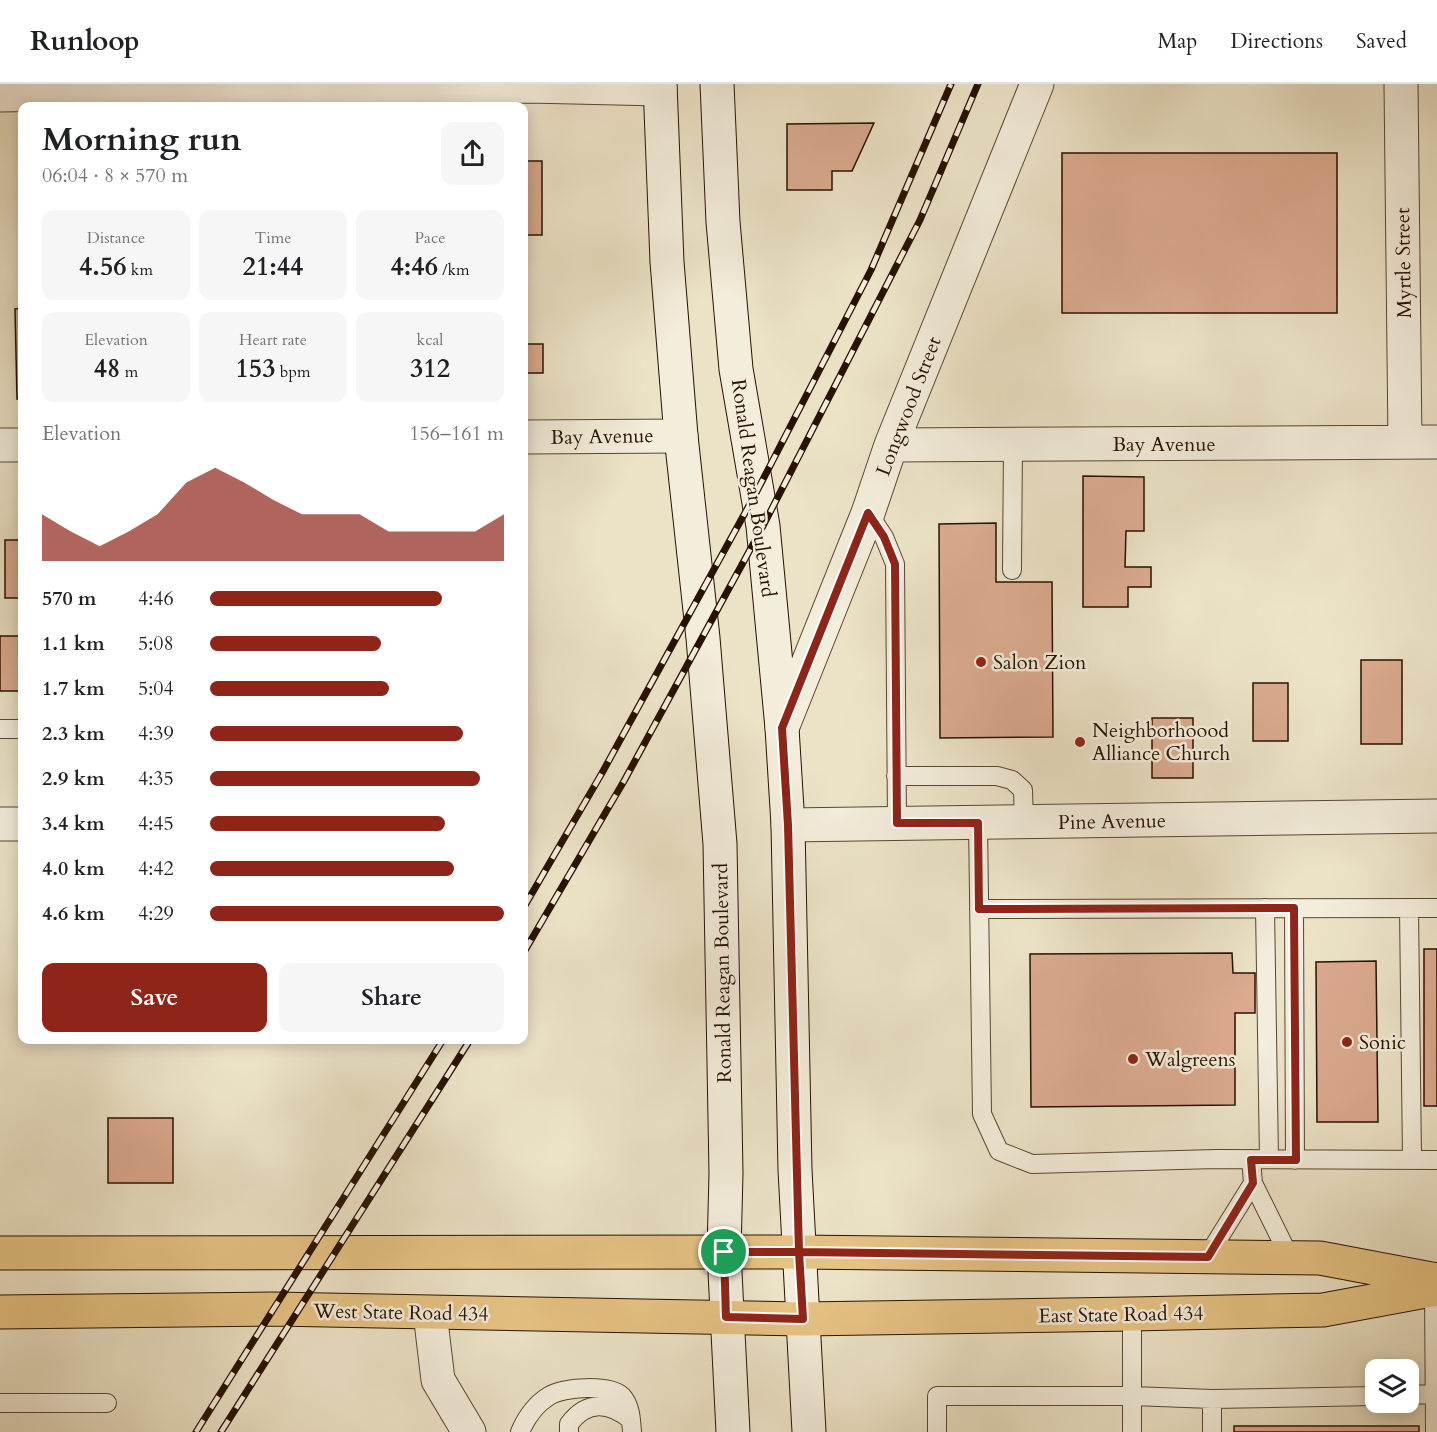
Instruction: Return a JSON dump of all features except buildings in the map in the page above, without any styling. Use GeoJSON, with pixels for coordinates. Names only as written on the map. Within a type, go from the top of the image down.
{"type":"FeatureCollection","features":[{"type":"Feature","properties":{"kind":"main road"},"geometry":{"type":"LineString","coordinates":[[0,1253],[799,1252],[1320,1258],[1436,1286]]}},
{"type":"Feature","properties":{"kind":"main road","name":"East State Road 434"},"geometry":{"type":"LineString","coordinates":[[803,1319],[1323,1310],[1436,1286]]}},
{"type":"Feature","properties":{"kind":"main road","name":"West State Road 434"},"geometry":{"type":"LineString","coordinates":[[0,1312],[274,1309],[803,1319]]}},
{"type":"Feature","properties":{"kind":"street","name":"Ronald Reagan Boulevard"},"geometry":{"type":"LineString","coordinates":[[717,84],[723,222],[736,369],[763,526],[782,728],[788,825],[799,1252],[809,1432]]}},
{"type":"Feature","properties":{"kind":"street","name":"Longwood Street"},"geometry":{"type":"LineString","coordinates":[[782,728],[868,513],[891,445],[1037,84]]}},
{"type":"Feature","properties":{"kind":"street","name":"Myrtle Street"},"geometry":{"type":"LineString","coordinates":[[1401,84],[1421,442]]}},
{"type":"Feature","properties":{"kind":"street","name":"Ronald Reagan Boulevard"},"geometry":{"type":"LineString","coordinates":[[660,86],[667,262],[681,436],[700,599],[720,844],[726,1173],[724,1252],[733,1432]]}},
{"type":"Feature","properties":{"kind":"street"},"geometry":{"type":"LineString","coordinates":[[12,92],[199,88],[660,86]]}},
{"type":"Feature","properties":{"kind":"street","name":"Bay Avenue"},"geometry":{"type":"LineString","coordinates":[[528,437],[681,436]]}},
{"type":"Feature","properties":{"kind":"street","name":"Bay Avenue"},"geometry":{"type":"LineString","coordinates":[[891,445],[1421,442]]}},
{"type":"Feature","properties":{"kind":"street"},"geometry":{"type":"LineString","coordinates":[[0,445],[18,445]]}},
{"type":"Feature","properties":{"kind":"street","name":"Pine Avenue"},"geometry":{"type":"LineString","coordinates":[[788,825],[1437,816]]}},
{"type":"Feature","properties":{"kind":"street"},"geometry":{"type":"LineString","coordinates":[[0,824],[18,825]]}},
{"type":"Feature","properties":{"kind":"street"},"geometry":{"type":"LineString","coordinates":[[430,1313],[438,1380],[469,1432]]}},
{"type":"Feature","properties":{"kind":"lane"},"geometry":{"type":"LineString","coordinates":[[1012,570],[1013,444]]}},
{"type":"Feature","properties":{"kind":"lane"},"geometry":{"type":"LineString","coordinates":[[868,513],[884,537],[895,564],[897,823]]}},
{"type":"Feature","properties":{"kind":"lane"},"geometry":{"type":"LineString","coordinates":[[0,729],[18,729]]}},
{"type":"Feature","properties":{"kind":"lane"},"geometry":{"type":"LineString","coordinates":[[896,776],[997,776],[1012,780],[1023,790],[1024,822]]}},
{"type":"Feature","properties":{"kind":"lane"},"geometry":{"type":"LineString","coordinates":[[978,823],[982,1114],[999,1151],[1032,1164],[1437,1160]]}},
{"type":"Feature","properties":{"kind":"lane"},"geometry":{"type":"LineString","coordinates":[[1208,1257],[1253,1183],[1260,1160],[1265,908]]}},
{"type":"Feature","properties":{"kind":"lane"},"geometry":{"type":"LineString","coordinates":[[1294,908],[1296,1160]]}},
{"type":"Feature","properties":{"kind":"lane"},"geometry":{"type":"LineString","coordinates":[[1409,908],[1412,1160]]}},
{"type":"Feature","properties":{"kind":"lane"},"geometry":{"type":"LineString","coordinates":[[979,909],[1437,908]]}},
{"type":"Feature","properties":{"kind":"lane"},"geometry":{"type":"LineString","coordinates":[[1253,1183],[1290,1258]]}},
{"type":"Feature","properties":{"kind":"lane"},"geometry":{"type":"LineString","coordinates":[[1435,1432],[1436,1286]]}},
{"type":"Feature","properties":{"kind":"lane"},"geometry":{"type":"LineString","coordinates":[[1132,1314],[1132,1432]]}},
{"type":"Feature","properties":{"kind":"lane"},"geometry":{"type":"LineString","coordinates":[[520,1432],[537,1406],[550,1395],[582,1389],[604,1389],[621,1395],[629,1409],[631,1426]]}},
{"type":"Feature","properties":{"kind":"lane"},"geometry":{"type":"LineString","coordinates":[[1419,1395],[1434,1394]]}},
{"type":"Feature","properties":{"kind":"lane"},"geometry":{"type":"LineString","coordinates":[[937,1432],[937,1396],[1132,1396],[1212,1399],[1365,1396]]}},
{"type":"Feature","properties":{"kind":"lane"},"geometry":{"type":"LineString","coordinates":[[1212,1399],[1212,1432]]}},
{"type":"Feature","properties":{"kind":"lane"},"geometry":{"type":"LineString","coordinates":[[0,1402],[106,1403]]}},
{"type":"Feature","properties":{"kind":"lane"},"geometry":{"type":"LineString","coordinates":[[569,1432],[569,1424],[585,1407],[603,1405],[618,1410],[631,1426]]}},
{"type":"Feature","properties":{"kind":"railway"},"geometry":{"type":"LineString","coordinates":[[528,900],[602,773],[757,491],[871,270],[951,84]]}},
{"type":"Feature","properties":{"kind":"railway"},"geometry":{"type":"LineString","coordinates":[[528,945],[624,781],[763,526],[920,220],[978,84]]}},
{"type":"Feature","properties":{"kind":"railway"},"geometry":{"type":"LineString","coordinates":[[196,1432],[440,1044]]}},
{"type":"Feature","properties":{"kind":"railway"},"geometry":{"type":"LineString","coordinates":[[221,1432],[467,1044]]}},
{"type":"Feature","properties":{"kind":"place","name":"Salon Zion"},"geometry":{"type":"Point","coordinates":[981,662]}},
{"type":"Feature","properties":{"kind":"place","name":"Neighborhoood Alliance Church"},"geometry":{"type":"Point","coordinates":[1080,742]}},
{"type":"Feature","properties":{"kind":"place","name":"Sonic"},"geometry":{"type":"Point","coordinates":[1347,1042]}},
{"type":"Feature","properties":{"kind":"place","name":"Walgreens"},"geometry":{"type":"Point","coordinates":[1133,1059]}},
{"type":"Feature","properties":{"kind":"route"},"geometry":{"type":"LineString","coordinates":[[724,1252],[726,1317],[803,1319],[799,1252],[1208,1257],[1253,1183],[1251,1160],[1296,1160],[1294,908],[979,909],[978,823],[897,823],[895,564],[884,537],[868,513],[812,648],[782,728],[788,825],[795,1170],[799,1252],[724,1252]]}}]}
